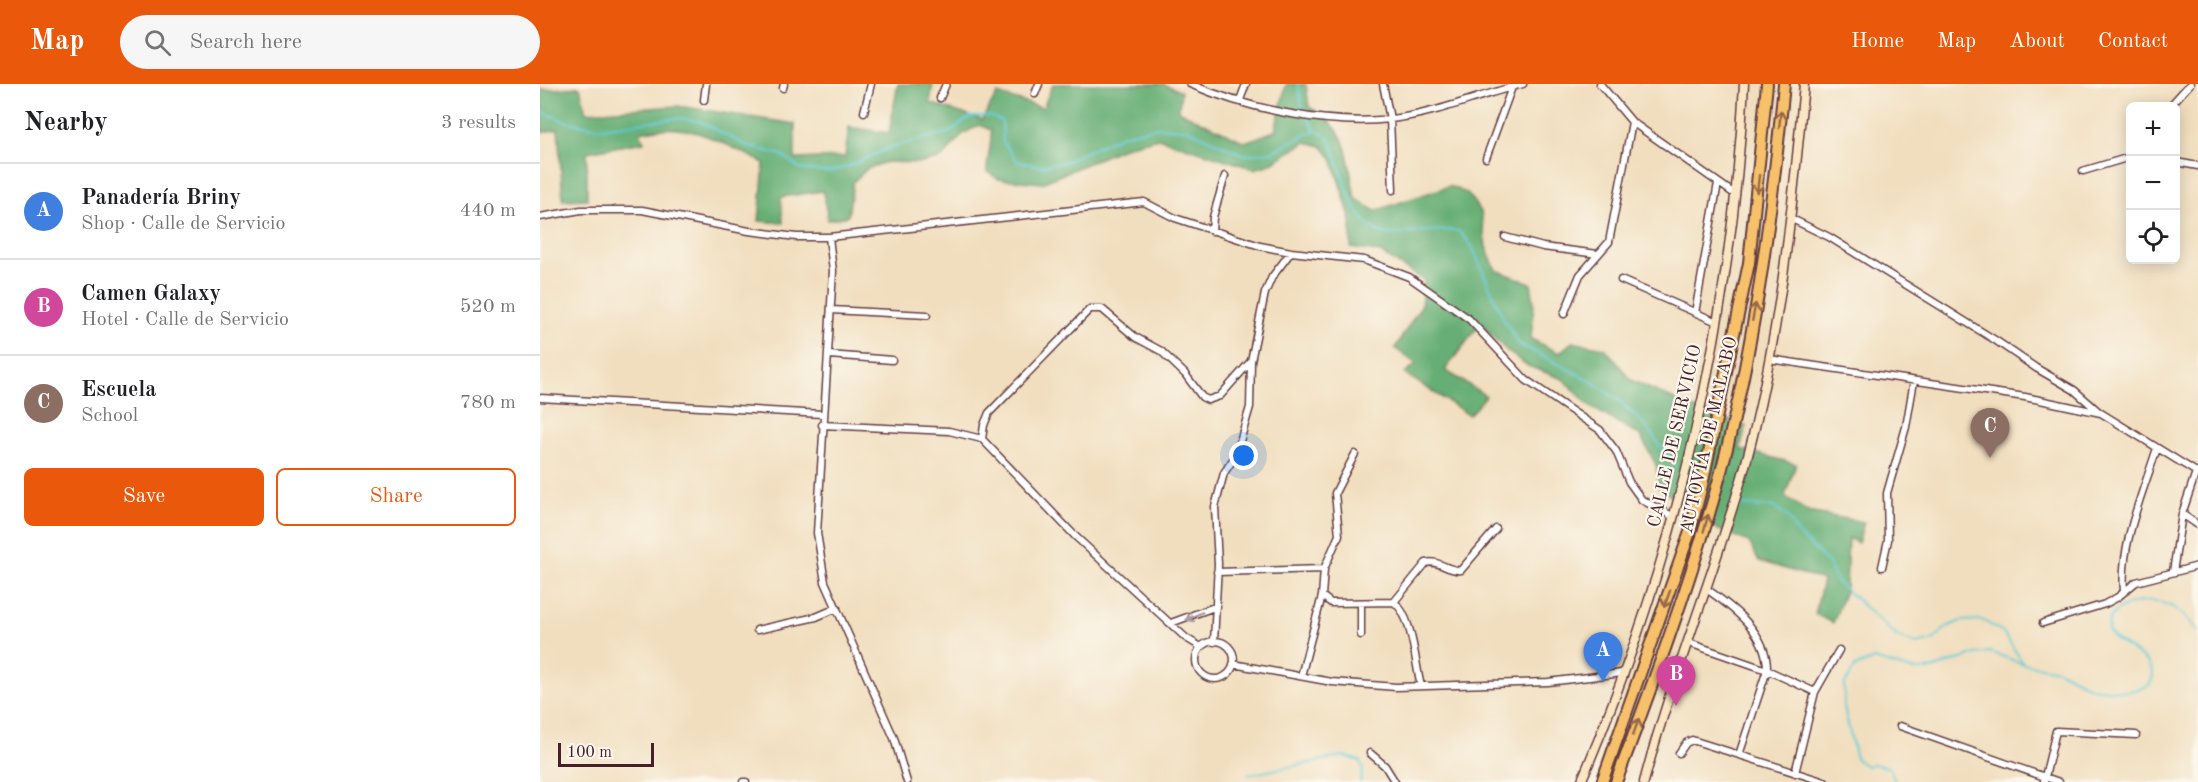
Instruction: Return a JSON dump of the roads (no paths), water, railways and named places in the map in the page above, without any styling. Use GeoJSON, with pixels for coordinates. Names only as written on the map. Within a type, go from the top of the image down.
{"type":"FeatureCollection","features":[{"type":"Feature","properties":{"kind":"highway","name":"AUTOVÍA DE MALABO"},"geometry":{"type":"LineString","coordinates":[[1602,782],[1690,532],[1703,481],[1749,263],[1767,84]]}},
{"type":"Feature","properties":{"kind":"highway","name":"AUTOVÍA DE MALABO"},"geometry":{"type":"LineString","coordinates":[[1616,782],[1687,586],[1717,488],[1764,263],[1784,84]]}},
{"type":"Feature","properties":{"kind":"street"},"geometry":{"type":"LineString","coordinates":[[704,100],[706,84]]}},
{"type":"Feature","properties":{"kind":"street"},"geometry":{"type":"LineString","coordinates":[[864,112],[871,84]]}},
{"type":"Feature","properties":{"kind":"street"},"geometry":{"type":"LineString","coordinates":[[940,98],[946,84]]}},
{"type":"Feature","properties":{"kind":"street"},"geometry":{"type":"LineString","coordinates":[[1035,94],[1039,84]]}},
{"type":"Feature","properties":{"kind":"street"},"geometry":{"type":"LineString","coordinates":[[1190,84],[1223,97],[1303,117],[1390,120],[1511,85],[1523,84]]}},
{"type":"Feature","properties":{"kind":"street"},"geometry":{"type":"LineString","coordinates":[[1240,100],[1246,84]]}},
{"type":"Feature","properties":{"kind":"street"},"geometry":{"type":"LineString","coordinates":[[1383,84],[1390,120],[1393,190]]}},
{"type":"Feature","properties":{"kind":"street"},"geometry":{"type":"LineString","coordinates":[[1600,84],[1632,122],[1736,196]]}},
{"type":"Feature","properties":{"kind":"street","name":"CALLE DE SERVICIO"},"geometry":{"type":"LineString","coordinates":[[1581,782],[1621,677],[1674,517],[1717,322],[1736,196],[1744,84]]}},
{"type":"Feature","properties":{"kind":"street"},"geometry":{"type":"LineString","coordinates":[[1644,782],[1659,727],[1708,590],[1744,468],[1769,359],[1792,219],[1804,84]]}},
{"type":"Feature","properties":{"kind":"street"},"geometry":{"type":"LineString","coordinates":[[2174,102],[2190,84]]}},
{"type":"Feature","properties":{"kind":"street"},"geometry":{"type":"LineString","coordinates":[[1486,158],[1511,85]]}},
{"type":"Feature","properties":{"kind":"street"},"geometry":{"type":"LineString","coordinates":[[1564,314],[1580,274],[1609,242],[1632,122]]}},
{"type":"Feature","properties":{"kind":"street"},"geometry":{"type":"LineString","coordinates":[[2083,171],[2126,158]]}},
{"type":"Feature","properties":{"kind":"street"},"geometry":{"type":"LineString","coordinates":[[2180,163],[2198,166]]}},
{"type":"Feature","properties":{"kind":"street"},"geometry":{"type":"LineString","coordinates":[[1212,231],[1213,217],[1225,176]]}},
{"type":"Feature","properties":{"kind":"street"},"geometry":{"type":"LineString","coordinates":[[1695,313],[1718,183]]}},
{"type":"Feature","properties":{"kind":"street"},"geometry":{"type":"LineString","coordinates":[[540,217],[581,210],[642,210],[748,231],[829,237],[1144,202],[1175,218],[1212,231],[1291,252],[1346,257],[1386,267],[1409,277],[1451,304],[1469,319],[1526,380],[1600,430],[1616,451],[1629,482],[1642,500],[1674,517]]}},
{"type":"Feature","properties":{"kind":"street"},"geometry":{"type":"LineString","coordinates":[[1792,219],[1829,237],[1995,340],[2026,362],[2074,390],[2101,413],[2197,472],[2182,514],[2173,572]]}},
{"type":"Feature","properties":{"kind":"street"},"geometry":{"type":"LineString","coordinates":[[829,237],[833,271],[829,355],[822,414],[817,533],[825,582],[894,738],[907,782]]}},
{"type":"Feature","properties":{"kind":"street"},"geometry":{"type":"LineString","coordinates":[[1504,237],[1543,247],[1598,254]]}},
{"type":"Feature","properties":{"kind":"street"},"geometry":{"type":"LineString","coordinates":[[1214,642],[1217,572],[1215,507],[1224,472],[1236,455],[1250,407],[1251,361],[1265,293],[1272,277],[1291,252]]}},
{"type":"Feature","properties":{"kind":"street"},"geometry":{"type":"LineString","coordinates":[[1621,280],[1717,322]]}},
{"type":"Feature","properties":{"kind":"street"},"geometry":{"type":"LineString","coordinates":[[982,439],[989,413],[1090,309],[1102,309],[1135,337],[1161,351],[1185,374],[1202,397],[1208,400],[1220,396],[1251,361]]}},
{"type":"Feature","properties":{"kind":"street"},"geometry":{"type":"LineString","coordinates":[[831,310],[927,315]]}},
{"type":"Feature","properties":{"kind":"street"},"geometry":{"type":"LineString","coordinates":[[829,355],[892,360]]}},
{"type":"Feature","properties":{"kind":"street"},"geometry":{"type":"LineString","coordinates":[[1769,359],[2025,397],[2101,413]]}},
{"type":"Feature","properties":{"kind":"street"},"geometry":{"type":"LineString","coordinates":[[1881,567],[1888,540],[1887,493],[1901,447],[1914,381]]}},
{"type":"Feature","properties":{"kind":"street"},"geometry":{"type":"LineString","coordinates":[[540,398],[822,414]]}},
{"type":"Feature","properties":{"kind":"street"},"geometry":{"type":"LineString","coordinates":[[822,425],[949,431],[982,439],[1075,536],[1171,624],[1201,647]]}},
{"type":"Feature","properties":{"kind":"street"},"geometry":{"type":"LineString","coordinates":[[2124,591],[2122,575],[2130,534],[2157,448]]}},
{"type":"Feature","properties":{"kind":"street"},"geometry":{"type":"LineString","coordinates":[[1301,676],[1322,596],[1324,569],[1339,535],[1335,493],[1355,454]]}},
{"type":"Feature","properties":{"kind":"street"},"geometry":{"type":"LineString","coordinates":[[2182,514],[2198,525]]}},
{"type":"Feature","properties":{"kind":"street"},"geometry":{"type":"LineString","coordinates":[[1394,602],[1426,563],[1434,562],[1453,571],[1461,570],[1496,530]]}},
{"type":"Feature","properties":{"kind":"street"},"geometry":{"type":"LineString","coordinates":[[2043,623],[2104,604],[2118,597],[2136,582],[2198,566]]}},
{"type":"Feature","properties":{"kind":"street"},"geometry":{"type":"LineString","coordinates":[[1217,572],[1324,569]]}},
{"type":"Feature","properties":{"kind":"street"},"geometry":{"type":"LineString","coordinates":[[1708,590],[1728,604],[1758,636],[1767,657],[1767,670],[1739,755]]}},
{"type":"Feature","properties":{"kind":"street"},"geometry":{"type":"LineString","coordinates":[[1322,596],[1331,603],[1394,602],[1401,607],[1410,633],[1420,687]]}},
{"type":"Feature","properties":{"kind":"street"},"geometry":{"type":"LineString","coordinates":[[1360,603],[1360,635]]}},
{"type":"Feature","properties":{"kind":"street"},"geometry":{"type":"LineString","coordinates":[[1171,624],[1216,606]]}},
{"type":"Feature","properties":{"kind":"street"},"geometry":{"type":"LineString","coordinates":[[757,630],[816,617],[837,608]]}},
{"type":"Feature","properties":{"kind":"street"},"geometry":{"type":"LineString","coordinates":[[1201,647],[1214,642],[1229,648],[1233,664]]}},
{"type":"Feature","properties":{"kind":"street"},"geometry":{"type":"LineString","coordinates":[[1689,643],[1767,670],[1815,692]]}},
{"type":"Feature","properties":{"kind":"street"},"geometry":{"type":"LineString","coordinates":[[1201,647],[1197,664],[1208,678],[1224,676],[1233,664]]}},
{"type":"Feature","properties":{"kind":"street"},"geometry":{"type":"LineString","coordinates":[[1796,773],[1815,692],[1839,650]]}},
{"type":"Feature","properties":{"kind":"street"},"geometry":{"type":"LineString","coordinates":[[1233,664],[1368,685],[1420,687],[1621,677]]}},
{"type":"Feature","properties":{"kind":"street"},"geometry":{"type":"LineString","coordinates":[[1899,726],[2044,780],[2059,782]]}},
{"type":"Feature","properties":{"kind":"street"},"geometry":{"type":"LineString","coordinates":[[2044,780],[2056,730],[2136,735]]}},
{"type":"Feature","properties":{"kind":"street"},"geometry":{"type":"LineString","coordinates":[[1679,753],[1686,743],[1692,740],[1825,782]]}},
{"type":"Feature","properties":{"kind":"street"},"geometry":{"type":"LineString","coordinates":[[1370,753],[1385,766],[1395,782]]}},
{"type":"Feature","properties":{"kind":"waterway"},"geometry":{"type":"LineString","coordinates":[[1298,84],[1302,107],[1315,130]]}},
{"type":"Feature","properties":{"kind":"waterway"},"geometry":{"type":"LineString","coordinates":[[540,111],[567,122],[601,128],[677,118],[699,121],[747,146],[782,155],[800,169],[828,172],[847,167],[891,147],[950,132],[970,117],[990,116],[1002,121],[1003,142],[1017,161],[1040,166],[1065,162],[1122,135],[1158,127],[1187,129],[1244,155],[1271,152],[1315,130],[1329,138],[1350,196],[1366,222],[1377,231],[1390,234],[1459,231],[1472,246],[1504,320],[1519,344],[1591,381],[1621,402],[1644,424],[1675,465]]}},
{"type":"Feature","properties":{"kind":"waterway"},"geometry":{"type":"LineString","coordinates":[[1741,505],[1775,507],[1787,516],[1798,534],[1829,563],[1836,581],[1898,637],[1917,644],[1933,640],[1947,627],[1961,621],[1982,620],[2003,632],[2023,663]]}},
{"type":"Feature","properties":{"kind":"waterway"},"geometry":{"type":"LineString","coordinates":[[1895,782],[1890,768],[1874,764],[1866,766],[1856,759],[1844,707],[1844,685],[1855,667],[1874,659],[1912,670],[1929,670],[1975,654],[1990,652],[2024,664],[2058,670],[2092,688],[2127,692],[2148,686],[2153,678],[2152,670],[2148,663],[2109,633],[2112,616],[2127,605],[2157,602],[2179,611],[2198,631]]}},
{"type":"Feature","properties":{"kind":"waterway"},"geometry":{"type":"LineString","coordinates":[[1248,775],[1344,756],[1360,761],[1363,769],[1360,782]]}},
{"type":"Feature","properties":{"kind":"place","name":"Escuela"},"geometry":{"type":"Point","coordinates":[1990,458]}},
{"type":"Feature","properties":{"kind":"place","name":"Panadería Briny"},"geometry":{"type":"Point","coordinates":[1603,682]}},
{"type":"Feature","properties":{"kind":"place","name":"Camen Galaxy"},"geometry":{"type":"Point","coordinates":[1676,706]}}]}
